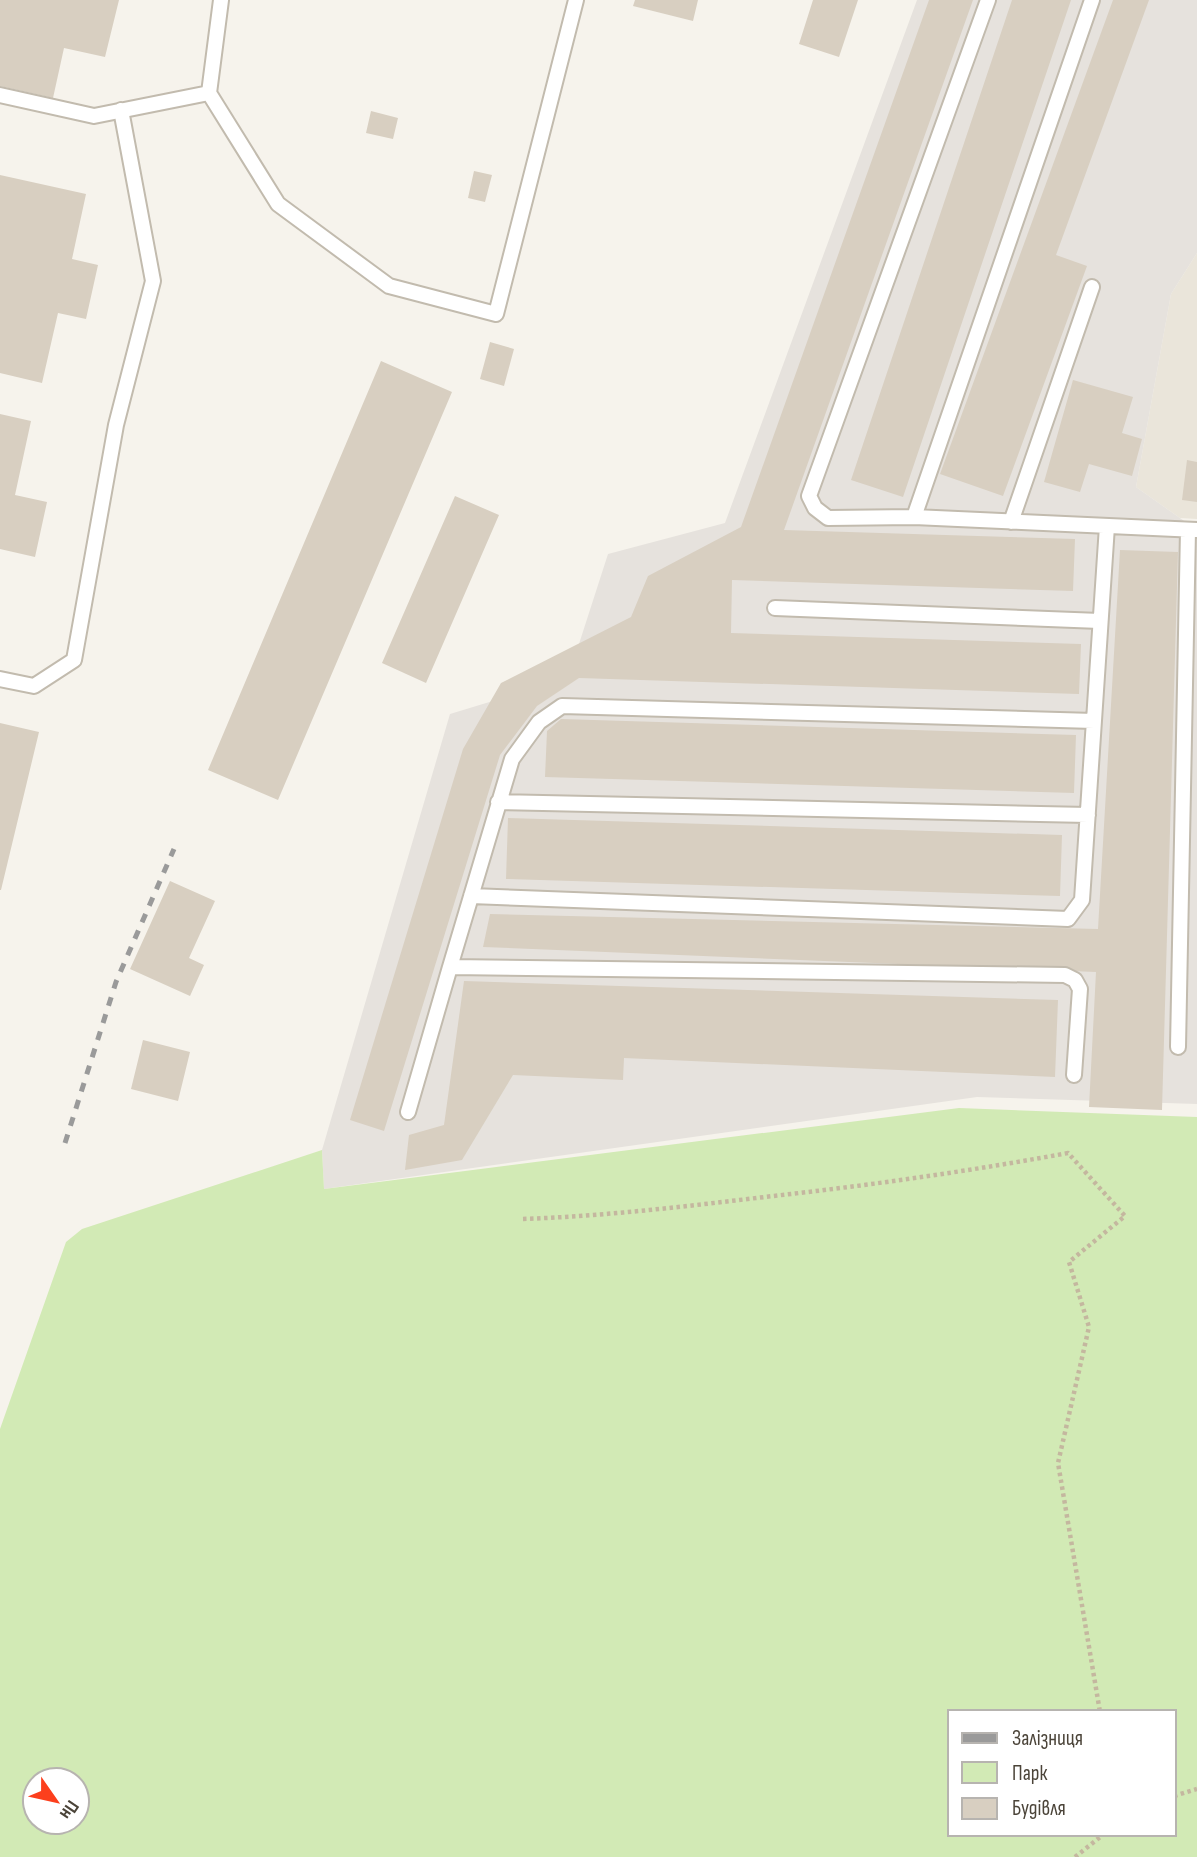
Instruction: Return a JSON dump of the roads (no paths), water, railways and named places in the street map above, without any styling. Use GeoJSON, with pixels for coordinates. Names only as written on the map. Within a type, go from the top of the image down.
{"type":"FeatureCollection","features":[{"type":"Feature","properties":{"kind":"lane"},"geometry":{"type":"LineString","coordinates":[[221,0],[209,93],[278,204],[389,285],[496,314],[576,0]]}},
{"type":"Feature","properties":{"kind":"lane"},"geometry":{"type":"LineString","coordinates":[[988,0],[809,496],[815,508],[828,518],[914,517],[1193,530],[1178,1047]]}},
{"type":"Feature","properties":{"kind":"lane"},"geometry":{"type":"LineString","coordinates":[[914,517],[1092,0]]}},
{"type":"Feature","properties":{"kind":"lane"},"geometry":{"type":"LineString","coordinates":[[0,96],[94,116],[209,93]]}},
{"type":"Feature","properties":{"kind":"lane"},"geometry":{"type":"LineString","coordinates":[[0,679],[34,686],[74,660],[116,425],[153,281],[121,110]]}},
{"type":"Feature","properties":{"kind":"lane"},"geometry":{"type":"LineString","coordinates":[[1011,522],[1092,287]]}},
{"type":"Feature","properties":{"kind":"lane"},"geometry":{"type":"LineString","coordinates":[[471,896],[1069,919],[1082,900],[1107,526]]}},
{"type":"Feature","properties":{"kind":"lane"},"geometry":{"type":"LineString","coordinates":[[775,608],[1100,621]]}},
{"type":"Feature","properties":{"kind":"lane"},"geometry":{"type":"LineString","coordinates":[[408,1112],[512,759],[539,722],[562,706],[1094,721]]}},
{"type":"Feature","properties":{"kind":"lane"},"geometry":{"type":"LineString","coordinates":[[498,802],[1088,815]]}},
{"type":"Feature","properties":{"kind":"lane"},"geometry":{"type":"LineString","coordinates":[[450,967],[1065,975],[1075,981],[1080,989],[1074,1075]]}},
{"type":"Feature","properties":{"kind":"railway"},"geometry":{"type":"LineString","coordinates":[[65,1143],[116,982],[174,849]]}}]}
